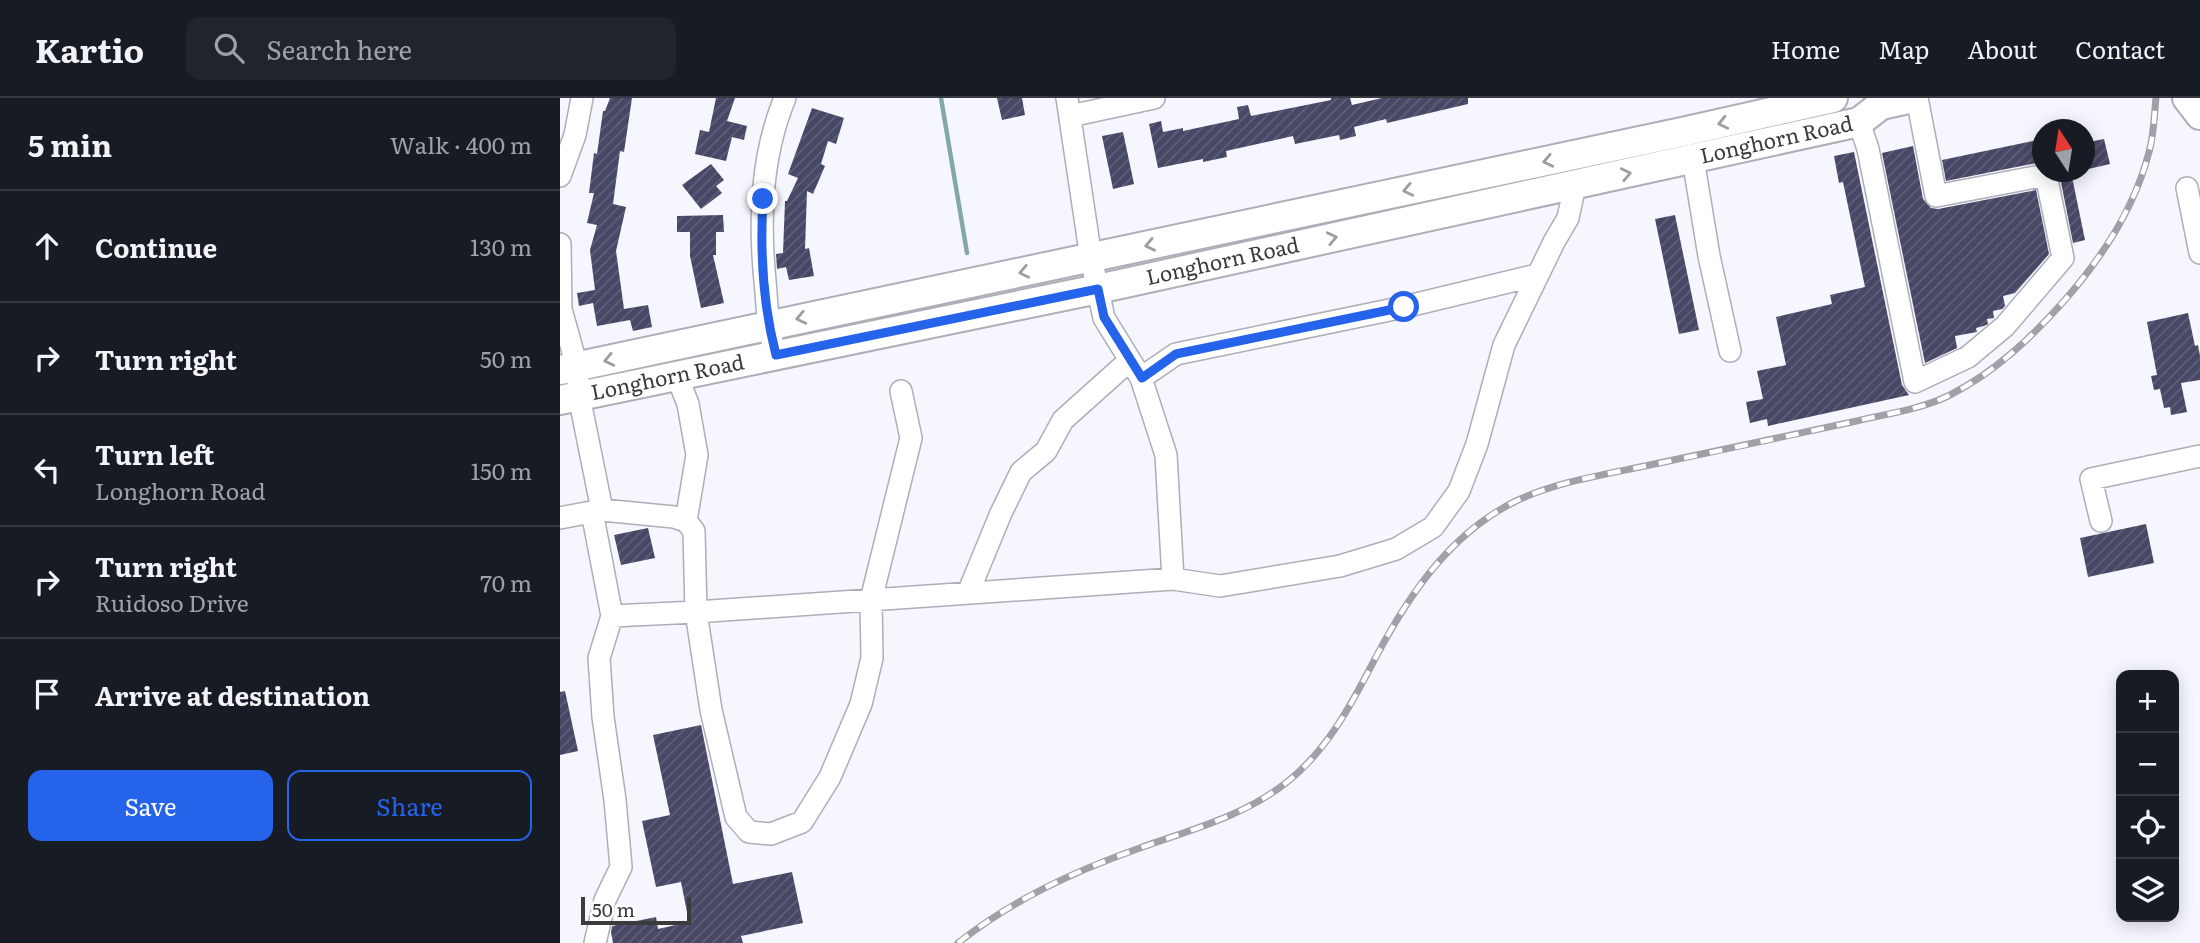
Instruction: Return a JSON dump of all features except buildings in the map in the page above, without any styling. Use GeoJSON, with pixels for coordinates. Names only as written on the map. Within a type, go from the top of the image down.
{"type":"FeatureCollection","features":[{"type":"Feature","properties":{"kind":"main road","name":"Longhorn Road"},"geometry":{"type":"LineString","coordinates":[[568,368],[1833,98]]}},
{"type":"Feature","properties":{"kind":"main road","name":"Longhorn Road"},"geometry":{"type":"LineString","coordinates":[[570,398],[1098,289],[1693,159],[1867,108],[1915,98]]}},
{"type":"Feature","properties":{"kind":"main road"},"geometry":{"type":"LineString","coordinates":[[2187,98],[2200,116]]}},
{"type":"Feature","properties":{"kind":"main road"},"geometry":{"type":"LineString","coordinates":[[1687,131],[1693,159]]}},
{"type":"Feature","properties":{"kind":"street"},"geometry":{"type":"LineString","coordinates":[[560,176],[575,135],[582,98]]}},
{"type":"Feature","properties":{"kind":"street"},"geometry":{"type":"LineString","coordinates":[[776,355],[768,325],[761,239],[767,160],[777,118],[785,98]]}},
{"type":"Feature","properties":{"kind":"street"},"geometry":{"type":"LineString","coordinates":[[1154,98],[1068,107],[1091,258],[1104,317],[1136,369],[1166,455],[1173,579]]}},
{"type":"Feature","properties":{"kind":"street"},"geometry":{"type":"LineString","coordinates":[[1867,108],[1868,149],[1915,382],[1968,357],[2004,326],[2063,258],[2046,175],[1936,196],[1915,98]]}},
{"type":"Feature","properties":{"kind":"street"},"geometry":{"type":"LineString","coordinates":[[1693,159],[1709,256],[1730,351]]}},
{"type":"Feature","properties":{"kind":"street"},"geometry":{"type":"LineString","coordinates":[[612,616],[1173,579],[1220,586],[1340,566],[1396,549],[1433,527],[1459,491],[1477,444],[1504,345],[1568,218],[1575,185]]}},
{"type":"Feature","properties":{"kind":"street"},"geometry":{"type":"LineString","coordinates":[[2187,188],[2197,227],[2200,253]]}},
{"type":"Feature","properties":{"kind":"street"},"geometry":{"type":"LineString","coordinates":[[560,244],[561,310],[570,398],[597,511],[612,616],[599,658],[603,717],[621,867],[605,900],[595,943]]}},
{"type":"Feature","properties":{"kind":"street"},"geometry":{"type":"LineString","coordinates":[[968,593],[1000,513],[1021,472],[1045,451],[1063,420],[1136,369],[1176,354],[1404,307],[1538,275]]}},
{"type":"Feature","properties":{"kind":"street"},"geometry":{"type":"LineString","coordinates":[[677,376],[688,404],[697,455],[686,521]]}},
{"type":"Feature","properties":{"kind":"street"},"geometry":{"type":"LineString","coordinates":[[560,518],[597,511],[674,517],[686,521],[694,531],[696,612],[711,710],[736,817],[749,832],[771,834],[802,822],[830,777],[861,704],[872,658],[871,600],[911,438],[901,391]]}},
{"type":"Feature","properties":{"kind":"street"},"geometry":{"type":"LineString","coordinates":[[2101,522],[2091,479],[2200,456]]}},
{"type":"Feature","properties":{"kind":"waterway"},"geometry":{"type":"LineString","coordinates":[[941,98],[967,253]]}},
{"type":"Feature","properties":{"kind":"railway"},"geometry":{"type":"LineString","coordinates":[[958,943],[1000,913],[1044,888],[1113,858],[1234,814],[1287,782],[1315,755],[1339,723],[1404,609],[1434,567],[1472,530],[1516,501],[1579,480],[1914,408],[1950,395],[1982,376],[2012,353],[2051,315],[2091,268],[2115,231],[2143,172],[2152,139],[2156,98]]}},
{"type":"Feature","properties":{"kind":"route"},"geometry":{"type":"LineString","coordinates":[[763,199],[761,239],[768,325],[776,355],[1098,289],[1104,317],[1142,378],[1176,354],[1404,307]]}}]}
